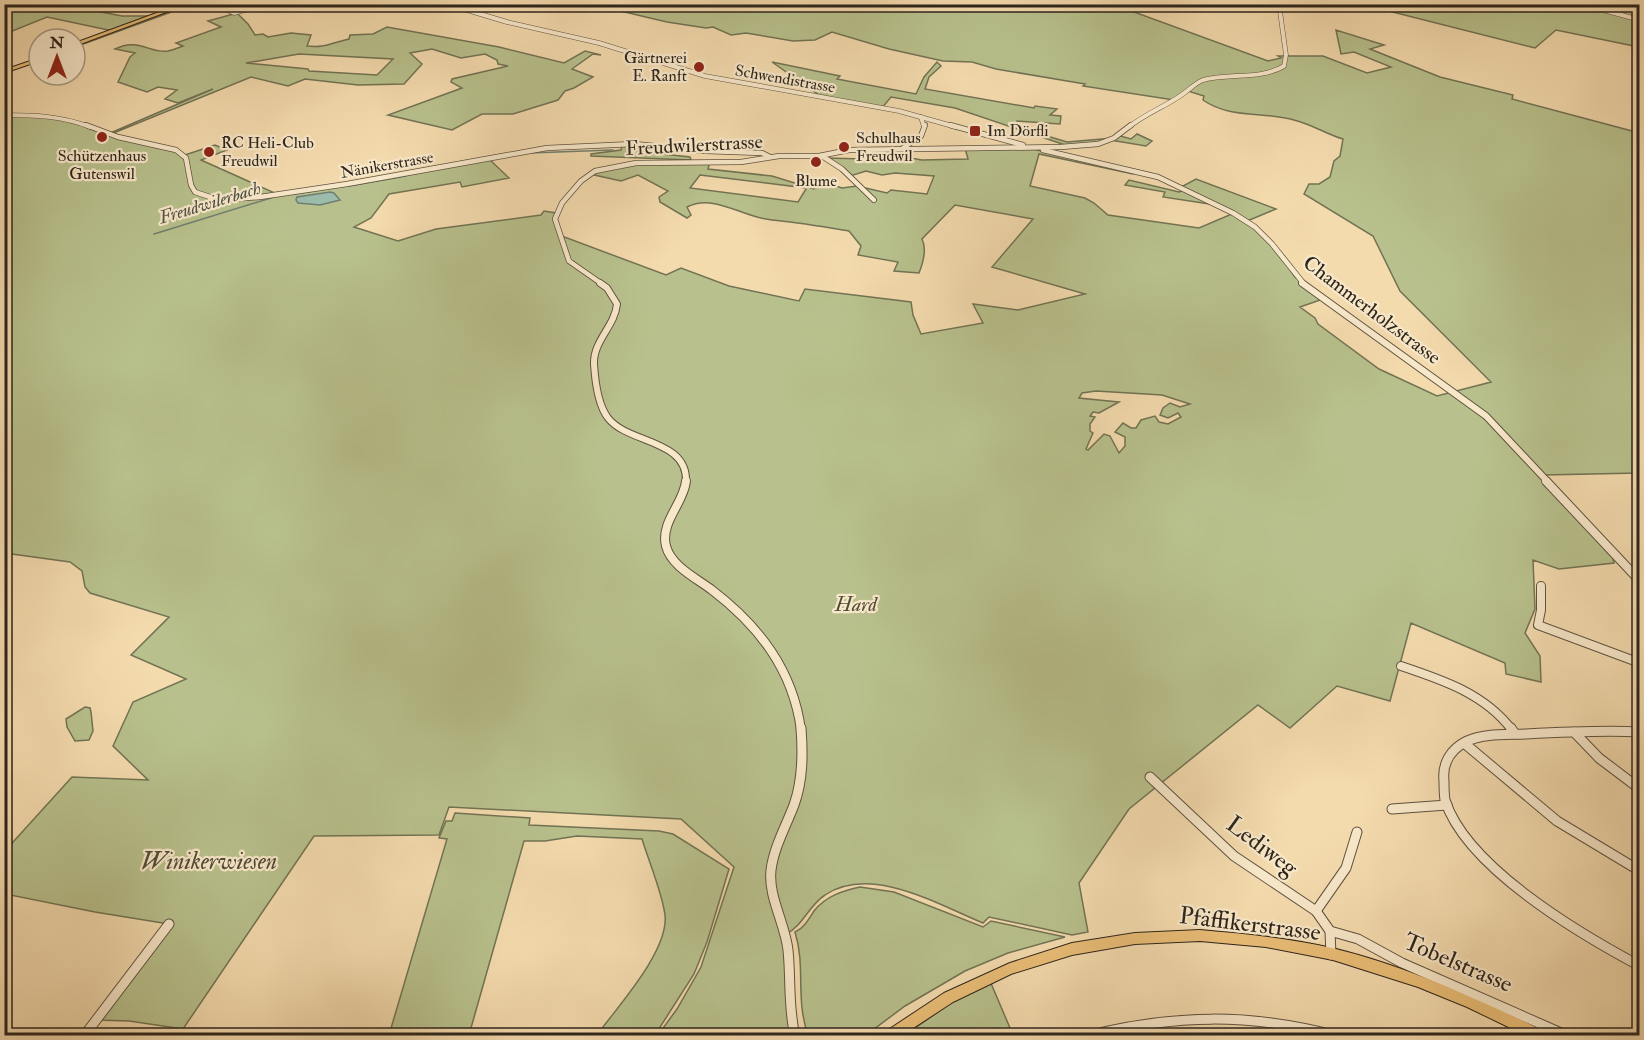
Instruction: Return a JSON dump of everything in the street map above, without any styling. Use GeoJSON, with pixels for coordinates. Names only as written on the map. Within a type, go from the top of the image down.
{"type":"FeatureCollection","features":[{"type":"Feature","properties":{"kind":"main road"},"geometry":{"type":"LineString","coordinates":[[87,41],[186,4]]}},
{"type":"Feature","properties":{"kind":"main road"},"geometry":{"type":"LineString","coordinates":[[4,72],[27,63]]}},
{"type":"Feature","properties":{"kind":"main road","name":"Pfäffikerstrasse"},"geometry":{"type":"LineString","coordinates":[[889,1035],[948,996],[988,976],[1040,956],[1091,944],[1160,935],[1213,936],[1274,943],[1331,955],[1421,982],[1542,1035]]}},
{"type":"Feature","properties":{"kind":"street"},"geometry":{"type":"LineString","coordinates":[[214,4],[234,13],[266,4]]}},
{"type":"Feature","properties":{"kind":"street","name":"Schwendistrasse"},"geometry":{"type":"LineString","coordinates":[[447,4],[599,43],[724,80],[896,110],[1032,147]]}},
{"type":"Feature","properties":{"kind":"street","name":"Freudwilerstrasse"},"geometry":{"type":"LineString","coordinates":[[795,1035],[790,1012],[788,944],[773,898],[771,877],[773,859],[796,801],[802,772],[802,744],[794,698],[783,668],[759,632],[729,603],[679,565],[668,552],[664,532],[684,492],[684,470],[671,453],[616,425],[608,418],[603,408],[593,355],[615,318],[618,304],[607,288],[569,261],[565,255],[555,219],[558,209],[581,181],[590,174],[602,169],[636,163],[741,162],[770,157],[822,156],[844,151],[903,148],[1080,146],[1110,140],[1144,115],[1183,95],[1195,83],[1222,76],[1269,73],[1284,66],[1286,56],[1279,4]]}},
{"type":"Feature","properties":{"kind":"street"},"geometry":{"type":"LineString","coordinates":[[1581,4],[1640,20]]}},
{"type":"Feature","properties":{"kind":"street","name":"Nänikerstrasse"},"geometry":{"type":"LineString","coordinates":[[4,115],[40,115],[75,122],[118,137],[176,150],[186,158],[195,192],[219,200],[252,198],[347,184],[547,148],[634,144],[705,152],[762,153],[770,157]]}},
{"type":"Feature","properties":{"kind":"street"},"geometry":{"type":"LineString","coordinates":[[903,148],[921,135],[925,124],[921,117]]}},
{"type":"Feature","properties":{"kind":"street"},"geometry":{"type":"LineString","coordinates":[[925,124],[936,121]]}},
{"type":"Feature","properties":{"kind":"street","name":"Chammerholzstrasse"},"geometry":{"type":"LineString","coordinates":[[1032,147],[1158,177],[1246,221],[1267,238],[1300,282],[1486,416],[1640,581]]}},
{"type":"Feature","properties":{"kind":"street"},"geometry":{"type":"LineString","coordinates":[[822,156],[842,169],[874,200]]}},
{"type":"Feature","properties":{"kind":"street"},"geometry":{"type":"LineString","coordinates":[[1540,586],[1541,610],[1538,625],[1640,663]]}},
{"type":"Feature","properties":{"kind":"street"},"geometry":{"type":"LineString","coordinates":[[1401,666],[1452,684],[1470,693],[1498,714],[1515,734]]}},
{"type":"Feature","properties":{"kind":"street"},"geometry":{"type":"LineString","coordinates":[[1574,732],[1599,758],[1640,789]]}},
{"type":"Feature","properties":{"kind":"street"},"geometry":{"type":"LineString","coordinates":[[1640,732],[1482,736],[1464,743],[1451,754],[1444,767],[1442,780],[1447,805],[1465,835],[1507,878],[1581,934],[1640,966]]}},
{"type":"Feature","properties":{"kind":"street"},"geometry":{"type":"LineString","coordinates":[[1464,743],[1557,821],[1640,871]]}},
{"type":"Feature","properties":{"kind":"street","name":"Lediweg"},"geometry":{"type":"LineString","coordinates":[[1150,777],[1234,856],[1316,911],[1330,931]]}},
{"type":"Feature","properties":{"kind":"street"},"geometry":{"type":"LineString","coordinates":[[1392,808],[1447,805]]}},
{"type":"Feature","properties":{"kind":"street"},"geometry":{"type":"LineString","coordinates":[[1316,911],[1346,868],[1357,832]]}},
{"type":"Feature","properties":{"kind":"street"},"geometry":{"type":"LineString","coordinates":[[84,1035],[169,924]]}},
{"type":"Feature","properties":{"kind":"street"},"geometry":{"type":"LineString","coordinates":[[1330,931],[1331,955]]}},
{"type":"Feature","properties":{"kind":"street","name":"Tobelstrasse"},"geometry":{"type":"LineString","coordinates":[[1330,931],[1344,933],[1401,963],[1500,1003],[1568,1035]]}},
{"type":"Feature","properties":{"kind":"street"},"geometry":{"type":"LineString","coordinates":[[1087,1035],[1150,1021],[1204,1017],[1272,1022],[1336,1035]]}},
{"type":"Feature","properties":{"kind":"green space"},"geometry":{"type":"Polygon","coordinates":[[[5,5],[18,5],[29,10],[81,8],[122,16],[153,16],[185,7],[87,43],[113,31],[47,17],[5,34],[5,5]]]}},
{"type":"Feature","properties":{"kind":"green space","name":"Hard"},"geometry":{"type":"Polygon","coordinates":[[[595,5],[1115,5],[1268,61],[1281,58],[1278,56],[1323,56],[1367,73],[1391,67],[1354,52],[1341,54],[1336,30],[1384,45],[1370,49],[1440,77],[1513,95],[1512,99],[1636,132],[1639,129],[1639,473],[1543,475],[1611,550],[1614,563],[1559,569],[1533,560],[1535,609],[1525,633],[1540,656],[1541,682],[1506,674],[1505,663],[1411,623],[1390,701],[1337,686],[1290,728],[1258,705],[1129,809],[1079,883],[1088,932],[1072,935],[989,917],[983,923],[926,898],[884,885],[863,884],[843,887],[825,895],[797,926],[786,934],[795,1035],[658,1035],[677,1009],[701,967],[734,867],[681,819],[449,807],[439,835],[314,836],[183,1029],[129,1021],[96,1020],[169,924],[5,894],[4,852],[72,777],[148,780],[113,746],[133,702],[186,679],[131,655],[169,617],[90,593],[85,587],[82,571],[70,562],[5,553],[5,115],[31,115],[57,119],[108,134],[213,89],[178,103],[165,99],[177,90],[158,87],[147,92],[118,82],[130,57],[135,53],[115,49],[138,45],[162,51],[172,50],[183,46],[176,43],[221,27],[208,21],[237,13],[255,35],[263,34],[268,37],[291,33],[311,35],[307,46],[328,45],[349,39],[350,35],[373,34],[387,27],[499,47],[564,63],[585,51],[601,55],[593,54],[572,69],[593,77],[565,91],[558,100],[513,114],[482,114],[452,130],[388,115],[462,88],[451,82],[452,79],[508,66],[498,64],[497,60],[485,54],[461,58],[432,49],[410,53],[422,64],[404,84],[358,85],[305,79],[288,86],[251,77],[111,134],[164,146],[185,155],[215,145],[227,150],[201,160],[279,195],[489,159],[509,178],[462,187],[460,182],[389,194],[371,218],[354,227],[398,241],[436,229],[541,215],[544,211],[556,213],[559,235],[666,275],[681,268],[729,286],[799,301],[805,289],[911,302],[913,315],[921,334],[983,323],[973,304],[1018,310],[1085,294],[992,267],[1033,219],[955,205],[922,239],[924,252],[919,273],[894,271],[898,262],[858,255],[861,246],[849,231],[761,218],[719,204],[708,203],[698,203],[687,207],[691,215],[687,218],[660,202],[659,197],[668,191],[638,175],[621,181],[590,174],[615,166],[710,162],[708,169],[772,176],[814,189],[823,182],[842,188],[857,186],[887,193],[891,190],[927,194],[934,176],[895,173],[882,175],[866,171],[850,176],[826,158],[866,159],[864,150],[872,149],[875,156],[888,155],[891,159],[899,158],[898,156],[922,160],[968,159],[965,148],[1028,148],[1135,171],[1133,174],[1039,154],[1030,186],[1085,198],[1108,215],[1199,228],[1232,214],[1216,205],[1163,197],[1165,192],[1125,185],[1129,180],[1179,192],[1185,190],[1181,187],[1196,179],[1276,209],[1247,221],[1277,251],[1295,277],[1323,299],[1300,307],[1315,318],[1318,324],[1379,369],[1437,396],[1491,382],[1400,291],[1373,236],[1304,194],[1309,184],[1319,184],[1330,177],[1334,161],[1340,156],[1343,139],[1282,117],[1224,110],[1203,100],[1204,96],[1188,91],[1174,100],[1083,86],[1085,84],[996,69],[972,62],[943,61],[889,49],[832,32],[815,40],[793,41],[746,33],[731,35],[713,27],[667,22],[595,5]],[[299,54],[246,63],[308,69],[309,71],[377,75],[393,59],[299,54]],[[700,175],[690,188],[798,202],[806,189],[700,175]],[[1096,391],[1082,393],[1079,398],[1119,402],[1099,413],[1093,412],[1090,416],[1095,417],[1090,424],[1090,431],[1093,433],[1086,449],[1088,450],[1104,434],[1110,436],[1119,453],[1125,446],[1125,437],[1115,432],[1123,423],[1136,428],[1141,420],[1155,416],[1159,422],[1168,424],[1181,417],[1178,413],[1168,418],[1160,415],[1163,408],[1170,403],[1180,407],[1190,404],[1162,395],[1096,391]]]}},
{"type":"Feature","properties":{"kind":"green space"},"geometry":{"type":"Polygon","coordinates":[[[1365,5],[1639,5],[1639,47],[1556,30],[1535,48],[1365,5]]]}},
{"type":"Feature","properties":{"kind":"green space"},"geometry":{"type":"Polygon","coordinates":[[[772,62],[840,76],[837,79],[916,94],[924,77],[937,62],[941,66],[929,77],[925,89],[1034,108],[1035,106],[1057,109],[1050,115],[1061,116],[1060,124],[1017,121],[1014,126],[1067,142],[1114,138],[1117,135],[1131,139],[1137,134],[1152,141],[1146,146],[1110,140],[1071,147],[955,108],[891,97],[882,108],[819,95],[772,62]]]}},
{"type":"Feature","properties":{"kind":"green space"},"geometry":{"type":"Polygon","coordinates":[[[622,144],[634,144],[635,151],[690,157],[691,160],[591,156],[591,154],[621,150],[622,144]]]}},
{"type":"Feature","properties":{"kind":"green space"},"geometry":{"type":"Polygon","coordinates":[[[85,707],[90,708],[93,731],[89,740],[75,741],[67,727],[66,719],[85,707]]]}},
{"type":"Feature","properties":{"kind":"green space"},"geometry":{"type":"Polygon","coordinates":[[[455,813],[530,818],[529,825],[659,831],[673,834],[729,869],[707,942],[694,974],[655,1035],[597,1035],[651,961],[664,929],[663,906],[642,839],[577,836],[545,841],[524,841],[469,1035],[389,1035],[447,839],[439,838],[446,821],[452,821],[455,813]]]}},
{"type":"Feature","properties":{"kind":"green space"},"geometry":{"type":"Polygon","coordinates":[[[860,887],[894,892],[983,927],[991,921],[1065,937],[1008,953],[965,971],[905,1006],[866,1035],[808,1035],[802,1008],[800,958],[795,932],[804,926],[824,901],[841,892],[860,887]]]}},
{"type":"Feature","properties":{"kind":"green space"},"geometry":{"type":"Polygon","coordinates":[[[990,981],[1013,1035],[904,1036],[956,999],[990,981]]]}},
{"type":"Feature","properties":{"kind":"shaded area"},"geometry":{"type":"Polygon","coordinates":[[[330,192],[340,200],[320,205],[298,203],[296,200],[297,197],[330,192]]]}},
{"type":"Feature","properties":{"kind":"waterway","name":"Freudwilerbach"},"geometry":{"type":"LineString","coordinates":[[529,153],[613,150]]}},
{"type":"Feature","properties":{"kind":"waterway","name":"Freudwilerbach"},"geometry":{"type":"LineString","coordinates":[[349,186],[406,176]]}},
{"type":"Feature","properties":{"kind":"waterway","name":"Freudwilerbach"},"geometry":{"type":"LineString","coordinates":[[294,194],[326,189]]}},
{"type":"Feature","properties":{"kind":"waterway","name":"Freudwilerbach"},"geometry":{"type":"LineString","coordinates":[[154,234],[274,197]]}},
{"type":"Feature","properties":{"kind":"place","name":"Gärtnerei E. Ranft"},"geometry":{"type":"Point","coordinates":[699,67]}},
{"type":"Feature","properties":{"kind":"place","name":"Im Dörfli"},"geometry":{"type":"Point","coordinates":[975,131]}},
{"type":"Feature","properties":{"kind":"place","name":"Schützenhaus Gutenswil"},"geometry":{"type":"Point","coordinates":[102,137]}},
{"type":"Feature","properties":{"kind":"place","name":"Schulhaus Freudwil"},"geometry":{"type":"Point","coordinates":[844,147]}},
{"type":"Feature","properties":{"kind":"place","name":"RC Heli-Club Freudwil"},"geometry":{"type":"Point","coordinates":[209,152]}},
{"type":"Feature","properties":{"kind":"place","name":"Blume"},"geometry":{"type":"Point","coordinates":[816,162]}},
{"type":"Feature","properties":{"kind":"park label","name":"Winikerwiesen"},"geometry":{"type":"Point","coordinates":[209,861]}}]}
